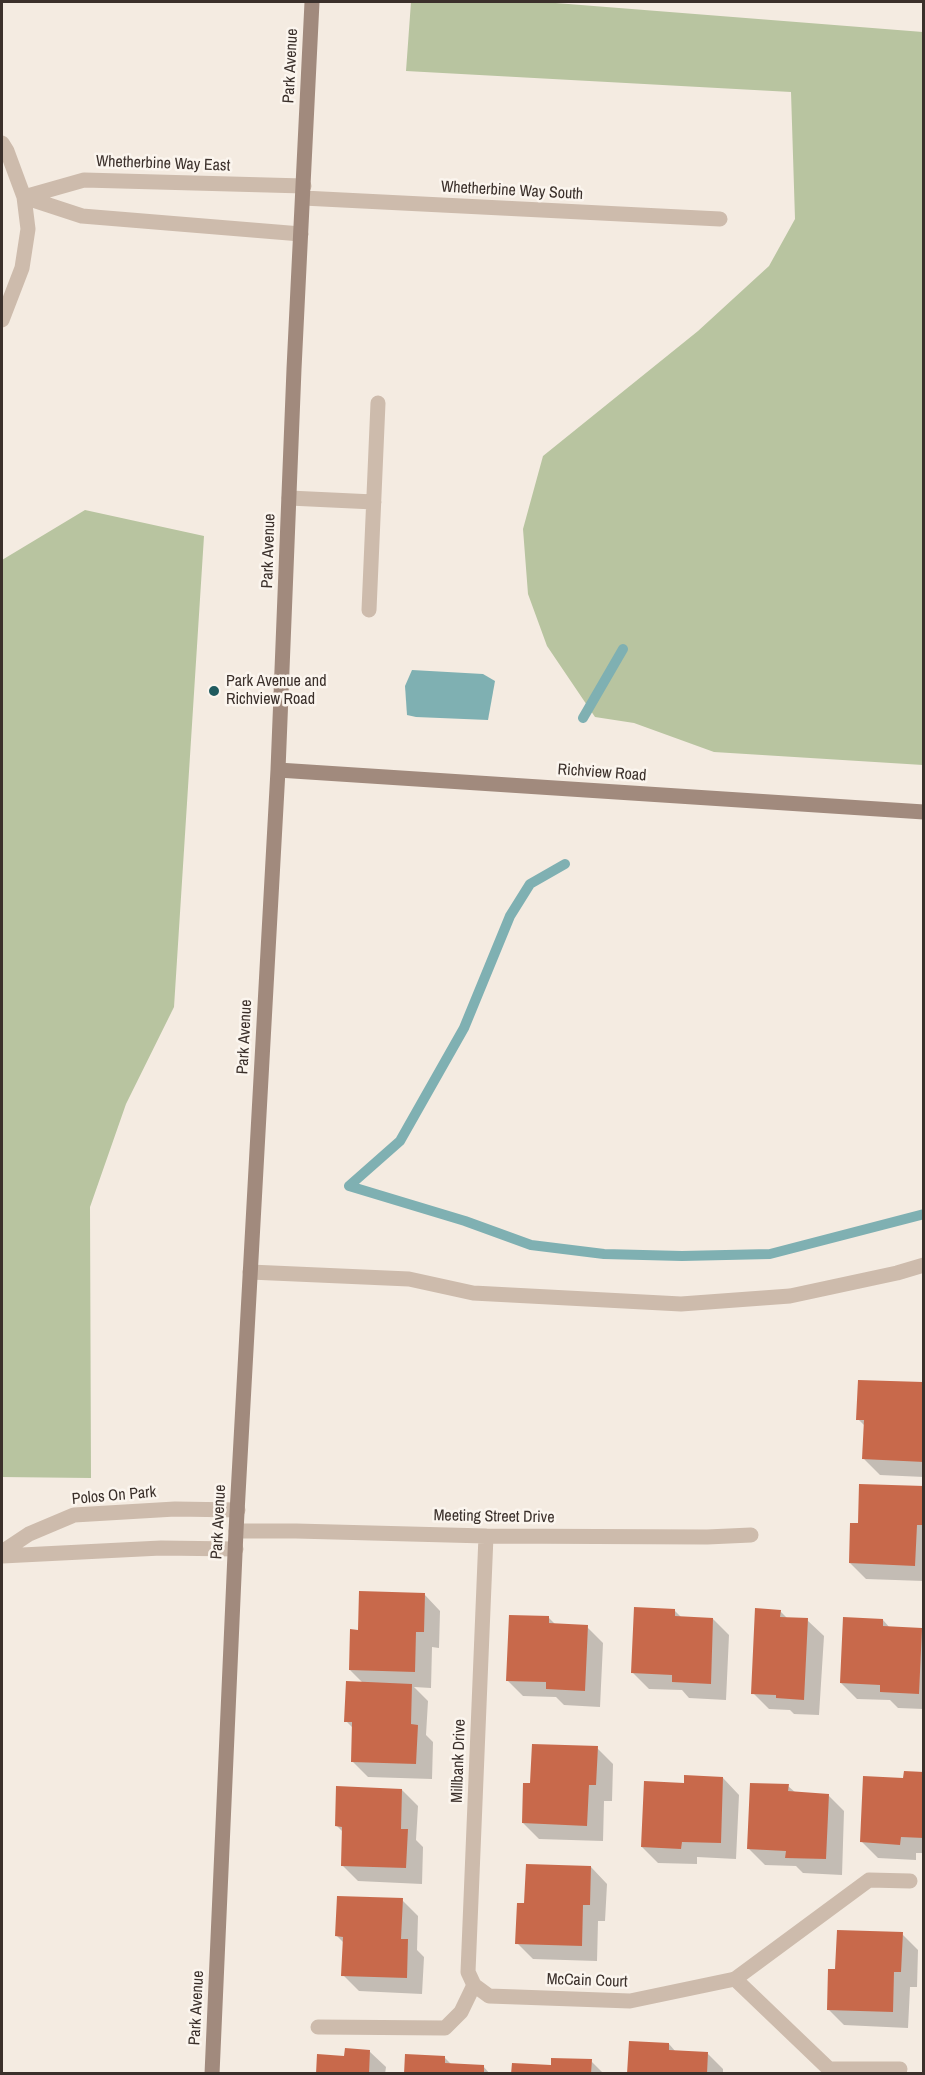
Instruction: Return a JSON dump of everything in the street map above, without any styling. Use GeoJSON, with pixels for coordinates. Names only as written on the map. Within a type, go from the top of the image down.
{"type":"FeatureCollection","features":[{"type":"Feature","properties":{"kind":"main road","name":"Park Avenue"},"geometry":{"type":"LineString","coordinates":[[212,2073],[236,1531],[278,770],[312,2]]}},
{"type":"Feature","properties":{"kind":"main road","name":"Richview Road"},"geometry":{"type":"LineString","coordinates":[[278,770],[924,812]]}},
{"type":"Feature","properties":{"kind":"street"},"geometry":{"type":"LineString","coordinates":[[2,143],[24,197],[28,228],[22,268],[2,320]]}},
{"type":"Feature","properties":{"kind":"street","name":"Whetherbine Way East"},"geometry":{"type":"LineString","coordinates":[[24,197],[84,180],[303,192]]}},
{"type":"Feature","properties":{"kind":"street","name":"Whetherbine Way South"},"geometry":{"type":"LineString","coordinates":[[303,192],[720,219]]}},
{"type":"Feature","properties":{"kind":"street"},"geometry":{"type":"LineString","coordinates":[[24,197],[82,216],[301,234]]}},
{"type":"Feature","properties":{"kind":"street"},"geometry":{"type":"LineString","coordinates":[[369,610],[378,403]]}},
{"type":"Feature","properties":{"kind":"street"},"geometry":{"type":"LineString","coordinates":[[289,498],[374,502]]}},
{"type":"Feature","properties":{"kind":"street"},"geometry":{"type":"LineString","coordinates":[[250,1272],[409,1280],[473,1293],[681,1304],[790,1296],[897,1273],[924,1264]]}},
{"type":"Feature","properties":{"kind":"street","name":"Polos On Park"},"geometry":{"type":"LineString","coordinates":[[2,1554],[28,1534],[74,1515],[175,1509],[238,1510]]}},
{"type":"Feature","properties":{"kind":"street","name":"Meeting Street Drive"},"geometry":{"type":"LineString","coordinates":[[236,1531],[486,1536],[707,1537],[751,1535]]}},
{"type":"Feature","properties":{"kind":"street","name":"Millbank Drive"},"geometry":{"type":"LineString","coordinates":[[474,1985],[468,1972],[486,1536]]}},
{"type":"Feature","properties":{"kind":"street","name":"Polos On Park"},"geometry":{"type":"LineString","coordinates":[[2,1554],[161,1548],[236,1549]]}},
{"type":"Feature","properties":{"kind":"street"},"geometry":{"type":"LineString","coordinates":[[900,2069],[829,2069],[735,1979],[869,1880],[910,1881]]}},
{"type":"Feature","properties":{"kind":"street","name":"McCain Court"},"geometry":{"type":"LineString","coordinates":[[474,1985],[489,1996],[630,2001],[735,1979]]}},
{"type":"Feature","properties":{"kind":"street"},"geometry":{"type":"LineString","coordinates":[[318,2027],[445,2028],[461,2012],[474,1985]]}},
{"type":"Feature","properties":{"kind":"green space"},"geometry":{"type":"Polygon","coordinates":[[[411,2],[543,2],[923,32],[923,765],[714,752],[634,723],[595,717],[547,646],[528,594],[523,529],[543,456],[698,331],[769,266],[795,219],[791,92],[406,71],[411,2]]]}},
{"type":"Feature","properties":{"kind":"green space"},"geometry":{"type":"Polygon","coordinates":[[[85,510],[204,536],[174,1007],[126,1104],[90,1207],[91,1478],[2,1477],[2,560],[85,510]]]}},
{"type":"Feature","properties":{"kind":"water"},"geometry":{"type":"Polygon","coordinates":[[[412,670],[483,674],[495,681],[488,720],[407,715],[405,686],[412,670]]]}},
{"type":"Feature","properties":{"kind":"building"},"geometry":{"type":"Polygon","coordinates":[[[858,1380],[923,1382],[924,1462],[862,1459],[864,1420],[856,1420],[858,1380]]]}},
{"type":"Feature","properties":{"kind":"building"},"geometry":{"type":"Polygon","coordinates":[[[859,1484],[924,1486],[924,1525],[917,1525],[915,1566],[849,1563],[850,1523],[858,1523],[859,1484]]]}},
{"type":"Feature","properties":{"kind":"building"},"geometry":{"type":"Polygon","coordinates":[[[359,1591],[425,1593],[424,1632],[416,1632],[415,1672],[349,1670],[350,1629],[358,1630],[359,1591]]]}},
{"type":"Feature","properties":{"kind":"building"},"geometry":{"type":"Polygon","coordinates":[[[634,1607],[675,1609],[675,1616],[713,1618],[711,1684],[672,1682],[672,1675],[631,1673],[634,1607]]]}},
{"type":"Feature","properties":{"kind":"building"},"geometry":{"type":"Polygon","coordinates":[[[755,1608],[781,1610],[780,1617],[808,1618],[804,1700],[776,1698],[776,1695],[751,1694],[755,1608]]]}},
{"type":"Feature","properties":{"kind":"building"},"geometry":{"type":"Polygon","coordinates":[[[509,1615],[549,1616],[549,1623],[588,1625],[585,1691],[546,1689],[546,1682],[506,1681],[509,1615]]]}},
{"type":"Feature","properties":{"kind":"building"},"geometry":{"type":"Polygon","coordinates":[[[843,1617],[883,1619],[883,1626],[922,1628],[919,1694],[880,1692],[880,1685],[840,1683],[843,1617]]]}},
{"type":"Feature","properties":{"kind":"building"},"geometry":{"type":"Polygon","coordinates":[[[346,1681],[412,1684],[411,1724],[418,1725],[416,1764],[351,1762],[352,1722],[344,1722],[346,1681]]]}},
{"type":"Feature","properties":{"kind":"building"},"geometry":{"type":"Polygon","coordinates":[[[532,1744],[598,1746],[596,1785],[589,1785],[587,1826],[522,1823],[523,1783],[530,1783],[532,1744]]]}},
{"type":"Feature","properties":{"kind":"building"},"geometry":{"type":"Polygon","coordinates":[[[904,1771],[924,1772],[924,1838],[901,1837],[900,1845],[860,1842],[863,1776],[903,1778],[904,1771]]]}},
{"type":"Feature","properties":{"kind":"building"},"geometry":{"type":"Polygon","coordinates":[[[684,1775],[723,1777],[721,1843],[682,1842],[681,1849],[641,1847],[644,1781],[684,1783],[684,1775]]]}},
{"type":"Feature","properties":{"kind":"building"},"geometry":{"type":"Polygon","coordinates":[[[750,1783],[789,1784],[788,1791],[829,1794],[826,1859],[785,1858],[786,1851],[747,1849],[750,1783]]]}},
{"type":"Feature","properties":{"kind":"building"},"geometry":{"type":"Polygon","coordinates":[[[336,1786],[402,1789],[401,1829],[408,1829],[406,1868],[341,1866],[342,1827],[335,1826],[336,1786]]]}},
{"type":"Feature","properties":{"kind":"building"},"geometry":{"type":"Polygon","coordinates":[[[526,1864],[591,1866],[590,1905],[583,1905],[582,1946],[515,1944],[517,1903],[524,1903],[526,1864]]]}},
{"type":"Feature","properties":{"kind":"building"},"geometry":{"type":"Polygon","coordinates":[[[337,1896],[403,1898],[401,1939],[408,1939],[407,1978],[341,1976],[343,1937],[335,1936],[337,1896]]]}},
{"type":"Feature","properties":{"kind":"building"},"geometry":{"type":"Polygon","coordinates":[[[837,1930],[903,1932],[901,1972],[894,1972],[893,2012],[827,2010],[828,1969],[835,1969],[837,1930]]]}},
{"type":"Feature","properties":{"kind":"building"},"geometry":{"type":"Polygon","coordinates":[[[629,2041],[669,2043],[669,2050],[708,2052],[707,2074],[627,2074],[629,2041]]]}},
{"type":"Feature","properties":{"kind":"building"},"geometry":{"type":"Polygon","coordinates":[[[345,2048],[370,2050],[369,2074],[316,2074],[317,2054],[344,2056],[345,2048]]]}},
{"type":"Feature","properties":{"kind":"building"},"geometry":{"type":"Polygon","coordinates":[[[405,2054],[445,2056],[445,2063],[484,2065],[484,2074],[404,2074],[405,2054]]]}},
{"type":"Feature","properties":{"kind":"building"},"geometry":{"type":"Polygon","coordinates":[[[551,2058],[592,2059],[591,2074],[511,2074],[512,2063],[551,2065],[551,2058]]]}},
{"type":"Feature","properties":{"kind":"waterway"},"geometry":{"type":"LineString","coordinates":[[583,718],[623,649]]}},
{"type":"Feature","properties":{"kind":"waterway"},"geometry":{"type":"LineString","coordinates":[[349,1186],[400,1141],[464,1028],[510,916],[530,884],[565,864]]}},
{"type":"Feature","properties":{"kind":"waterway"},"geometry":{"type":"LineString","coordinates":[[349,1186],[465,1221],[531,1245],[604,1254],[682,1256],[770,1254],[924,1214]]}},
{"type":"Feature","properties":{"kind":"place","name":"Park Avenue and Richview Road"},"geometry":{"type":"Point","coordinates":[214,691]}}]}
